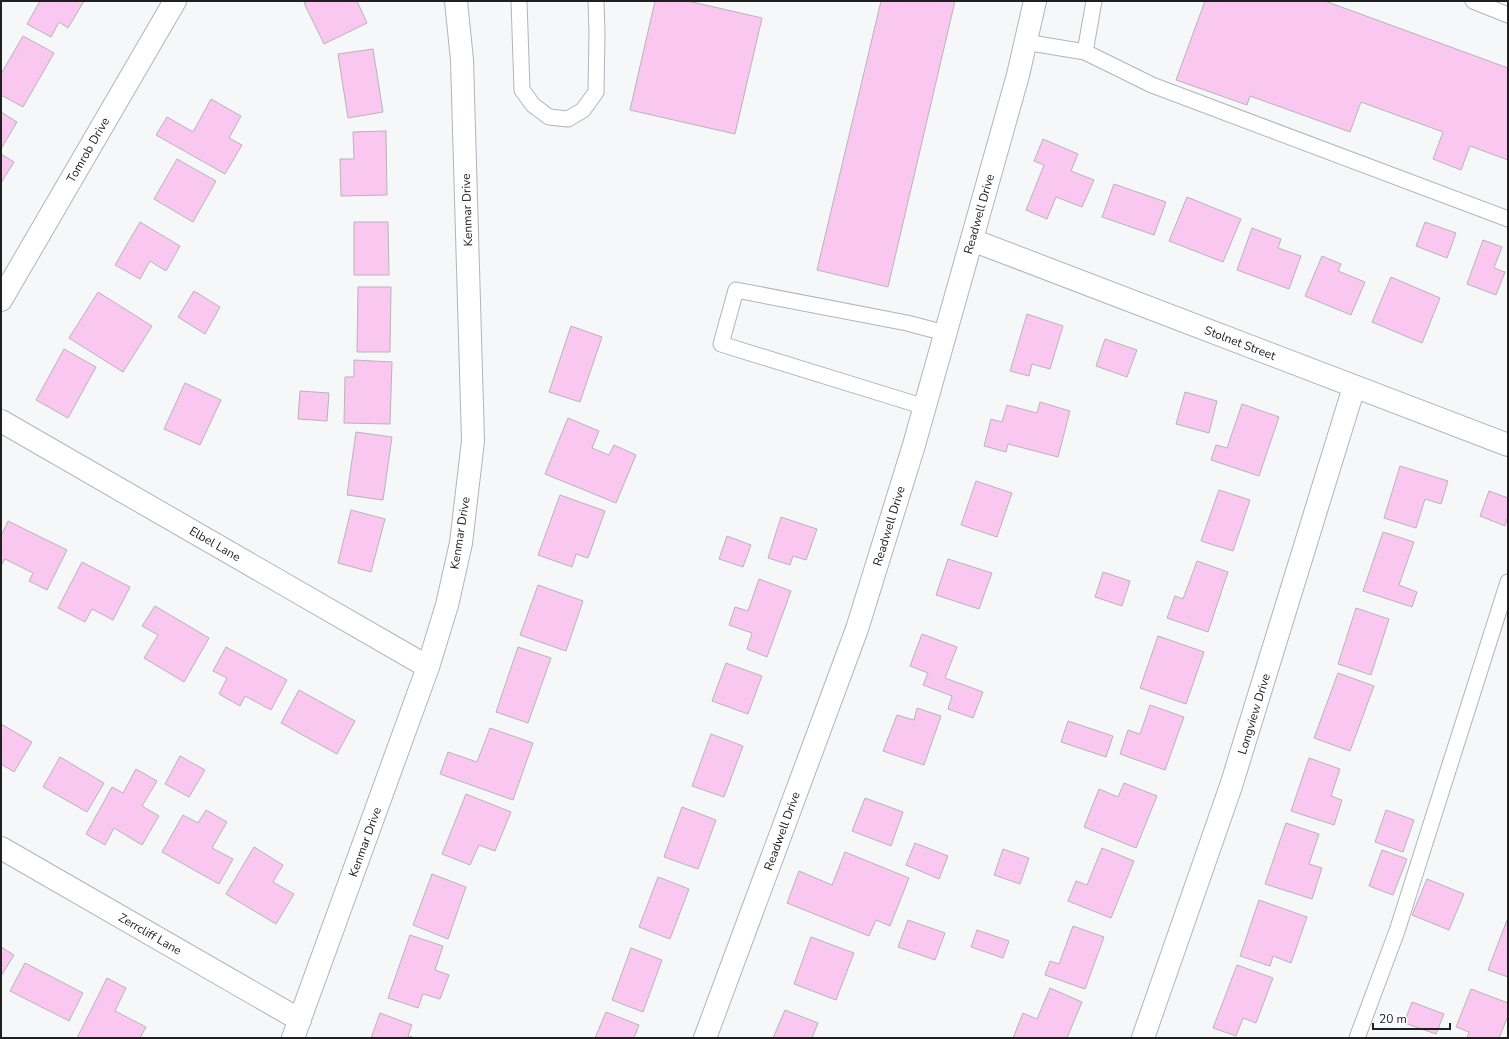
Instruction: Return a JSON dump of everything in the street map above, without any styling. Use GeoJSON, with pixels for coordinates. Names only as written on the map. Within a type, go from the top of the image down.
{"type":"FeatureCollection","features":[{"type":"Feature","properties":{"kind":"street","name":"Tomrob Drive"},"geometry":{"type":"LineString","coordinates":[[1,300],[175,1]]}},
{"type":"Feature","properties":{"kind":"street","name":"Kenmar Drive"},"geometry":{"type":"LineString","coordinates":[[296,1029],[428,667],[447,604],[461,543],[472,441],[462,60],[456,1]]}},
{"type":"Feature","properties":{"kind":"street","name":"Readwell Drive"},"geometry":{"type":"LineString","coordinates":[[706,1038],[857,629],[946,333],[1035,1]]}},
{"type":"Feature","properties":{"kind":"street","name":"Stolnet Street"},"geometry":{"type":"LineString","coordinates":[[972,240],[1508,445]]}},
{"type":"Feature","properties":{"kind":"street","name":"Longview Drive"},"geometry":{"type":"LineString","coordinates":[[1143,1038],[1232,786],[1354,387]]}},
{"type":"Feature","properties":{"kind":"street","name":"Elbel Lane"},"geometry":{"type":"LineString","coordinates":[[1,421],[428,667]]}},
{"type":"Feature","properties":{"kind":"street","name":"Zerrcliff Lane"},"geometry":{"type":"LineString","coordinates":[[1,848],[296,1029]]}},
{"type":"Feature","properties":{"kind":"lane"},"geometry":{"type":"LineString","coordinates":[[519,1],[522,90],[533,105],[549,117],[568,119],[583,110],[596,92],[596,1]]}},
{"type":"Feature","properties":{"kind":"lane"},"geometry":{"type":"LineString","coordinates":[[1085,52],[1094,1]]}},
{"type":"Feature","properties":{"kind":"lane"},"geometry":{"type":"LineString","coordinates":[[1473,1],[1508,15]]}},
{"type":"Feature","properties":{"kind":"lane"},"geometry":{"type":"LineString","coordinates":[[1025,42],[1085,52],[1152,85],[1508,219]]}},
{"type":"Feature","properties":{"kind":"lane"},"geometry":{"type":"LineString","coordinates":[[925,406],[721,344],[736,290],[907,323],[946,333]]}},
{"type":"Feature","properties":{"kind":"lane"},"geometry":{"type":"LineString","coordinates":[[1357,1038],[1398,931],[1508,582]]}},
{"type":"Feature","properties":{"kind":"building"},"geometry":{"type":"Polygon","coordinates":[[[40,1],[84,1],[68,28],[59,22],[51,37],[27,24],[40,1]]]}},
{"type":"Feature","properties":{"kind":"building"},"geometry":{"type":"Polygon","coordinates":[[[308,1],[357,1],[367,23],[324,44],[304,3],[308,1]]]}},
{"type":"Feature","properties":{"kind":"building"},"geometry":{"type":"Polygon","coordinates":[[[655,1],[688,1],[762,18],[735,134],[630,110],[655,1]]]}},
{"type":"Feature","properties":{"kind":"building"},"geometry":{"type":"Polygon","coordinates":[[[881,1],[955,1],[888,287],[817,270],[881,1]]]}},
{"type":"Feature","properties":{"kind":"building"},"geometry":{"type":"Polygon","coordinates":[[[1205,1],[1325,1],[1508,68],[1508,160],[1470,146],[1461,170],[1433,159],[1443,132],[1361,102],[1350,132],[1250,96],[1247,105],[1176,80],[1205,1]]]}},
{"type":"Feature","properties":{"kind":"building"},"geometry":{"type":"Polygon","coordinates":[[[23,36],[54,53],[23,107],[1,95],[1,74],[23,36]]]}},
{"type":"Feature","properties":{"kind":"building"},"geometry":{"type":"Polygon","coordinates":[[[373,49],[383,112],[348,118],[338,54],[373,49]]]}},
{"type":"Feature","properties":{"kind":"building"},"geometry":{"type":"Polygon","coordinates":[[[211,99],[241,116],[229,138],[242,145],[225,174],[156,135],[167,117],[193,132],[211,99]]]}},
{"type":"Feature","properties":{"kind":"building"},"geometry":{"type":"Polygon","coordinates":[[[1,112],[17,122],[1,149],[1,112]]]}},
{"type":"Feature","properties":{"kind":"building"},"geometry":{"type":"Polygon","coordinates":[[[386,131],[387,195],[341,196],[340,159],[354,159],[353,132],[386,131]]]}},
{"type":"Feature","properties":{"kind":"building"},"geometry":{"type":"Polygon","coordinates":[[[1043,139],[1078,154],[1071,171],[1094,180],[1082,207],[1056,197],[1047,219],[1026,210],[1044,165],[1034,161],[1043,139]]]}},
{"type":"Feature","properties":{"kind":"building"},"geometry":{"type":"Polygon","coordinates":[[[1,154],[14,162],[1,183],[1,154]]]}},
{"type":"Feature","properties":{"kind":"building"},"geometry":{"type":"Polygon","coordinates":[[[177,159],[216,181],[193,222],[154,199],[177,159]]]}},
{"type":"Feature","properties":{"kind":"building"},"geometry":{"type":"Polygon","coordinates":[[[1114,184],[1166,202],[1154,235],[1102,217],[1114,184]]]}},
{"type":"Feature","properties":{"kind":"building"},"geometry":{"type":"Polygon","coordinates":[[[1187,197],[1241,219],[1223,262],[1169,241],[1187,197]]]}},
{"type":"Feature","properties":{"kind":"building"},"geometry":{"type":"Polygon","coordinates":[[[140,222],[180,246],[166,271],[150,261],[140,279],[115,265],[140,222]]]}},
{"type":"Feature","properties":{"kind":"building"},"geometry":{"type":"Polygon","coordinates":[[[354,222],[388,222],[389,275],[354,275],[354,222]]]}},
{"type":"Feature","properties":{"kind":"building"},"geometry":{"type":"Polygon","coordinates":[[[1425,222],[1456,233],[1447,258],[1416,246],[1425,222]]]}},
{"type":"Feature","properties":{"kind":"building"},"geometry":{"type":"Polygon","coordinates":[[[1252,228],[1281,239],[1278,248],[1301,256],[1289,289],[1237,270],[1252,228]]]}},
{"type":"Feature","properties":{"kind":"building"},"geometry":{"type":"Polygon","coordinates":[[[1483,240],[1502,247],[1494,268],[1505,272],[1496,295],[1467,284],[1483,240]]]}},
{"type":"Feature","properties":{"kind":"building"},"geometry":{"type":"Polygon","coordinates":[[[1322,256],[1341,264],[1338,271],[1365,282],[1351,315],[1305,296],[1322,256]]]}},
{"type":"Feature","properties":{"kind":"building"},"geometry":{"type":"Polygon","coordinates":[[[1391,277],[1440,298],[1422,343],[1372,322],[1391,277]]]}},
{"type":"Feature","properties":{"kind":"building"},"geometry":{"type":"Polygon","coordinates":[[[358,287],[391,287],[390,352],[357,352],[358,287]]]}},
{"type":"Feature","properties":{"kind":"building"},"geometry":{"type":"Polygon","coordinates":[[[194,291],[220,307],[205,334],[178,317],[194,291]]]}},
{"type":"Feature","properties":{"kind":"building"},"geometry":{"type":"Polygon","coordinates":[[[98,292],[152,326],[123,372],[69,338],[98,292]]]}},
{"type":"Feature","properties":{"kind":"building"},"geometry":{"type":"Polygon","coordinates":[[[1027,314],[1063,326],[1050,369],[1032,364],[1029,376],[1010,371],[1027,314]]]}},
{"type":"Feature","properties":{"kind":"building"},"geometry":{"type":"Polygon","coordinates":[[[571,326],[602,337],[580,402],[549,392],[571,326]]]}},
{"type":"Feature","properties":{"kind":"building"},"geometry":{"type":"Polygon","coordinates":[[[1105,339],[1137,350],[1127,377],[1096,366],[1105,339]]]}},
{"type":"Feature","properties":{"kind":"building"},"geometry":{"type":"Polygon","coordinates":[[[64,349],[96,367],[68,418],[36,400],[64,349]]]}},
{"type":"Feature","properties":{"kind":"building"},"geometry":{"type":"Polygon","coordinates":[[[354,360],[392,362],[390,424],[344,423],[345,377],[354,377],[354,360]]]}},
{"type":"Feature","properties":{"kind":"building"},"geometry":{"type":"Polygon","coordinates":[[[185,383],[221,400],[200,445],[164,429],[185,383]]]}},
{"type":"Feature","properties":{"kind":"building"},"geometry":{"type":"Polygon","coordinates":[[[300,391],[329,393],[327,421],[298,419],[300,391]]]}},
{"type":"Feature","properties":{"kind":"building"},"geometry":{"type":"Polygon","coordinates":[[[1185,392],[1217,401],[1209,433],[1176,424],[1185,392]]]}},
{"type":"Feature","properties":{"kind":"building"},"geometry":{"type":"Polygon","coordinates":[[[1040,402],[1070,411],[1058,457],[1008,444],[1006,452],[984,446],[991,419],[1002,422],[1007,405],[1037,413],[1040,402]]]}},
{"type":"Feature","properties":{"kind":"building"},"geometry":{"type":"Polygon","coordinates":[[[1242,404],[1279,417],[1259,476],[1211,460],[1216,445],[1227,448],[1242,404]]]}},
{"type":"Feature","properties":{"kind":"building"},"geometry":{"type":"Polygon","coordinates":[[[568,418],[599,431],[592,448],[609,455],[614,445],[636,455],[616,503],[545,474],[568,418]]]}},
{"type":"Feature","properties":{"kind":"building"},"geometry":{"type":"Polygon","coordinates":[[[356,432],[392,437],[383,500],[347,495],[356,432]]]}},
{"type":"Feature","properties":{"kind":"building"},"geometry":{"type":"Polygon","coordinates":[[[1400,466],[1448,481],[1441,504],[1425,499],[1416,528],[1384,518],[1400,466]]]}},
{"type":"Feature","properties":{"kind":"building"},"geometry":{"type":"Polygon","coordinates":[[[976,481],[1012,493],[997,537],[961,525],[976,481]]]}},
{"type":"Feature","properties":{"kind":"building"},"geometry":{"type":"Polygon","coordinates":[[[1219,490],[1250,500],[1233,551],[1201,541],[1219,490]]]}},
{"type":"Feature","properties":{"kind":"building"},"geometry":{"type":"Polygon","coordinates":[[[1489,491],[1508,498],[1508,516],[1505,526],[1480,516],[1489,491]]]}},
{"type":"Feature","properties":{"kind":"building"},"geometry":{"type":"Polygon","coordinates":[[[560,495],[605,511],[588,558],[576,554],[572,567],[538,555],[560,495]]]}},
{"type":"Feature","properties":{"kind":"building"},"geometry":{"type":"Polygon","coordinates":[[[351,510],[385,519],[371,572],[338,563],[351,510]]]}},
{"type":"Feature","properties":{"kind":"building"},"geometry":{"type":"Polygon","coordinates":[[[781,517],[817,529],[806,560],[793,556],[790,565],[768,558],[781,517]]]}},
{"type":"Feature","properties":{"kind":"building"},"geometry":{"type":"Polygon","coordinates":[[[8,521],[67,550],[47,590],[29,581],[33,573],[5,559],[1,566],[1,536],[8,521]]]}},
{"type":"Feature","properties":{"kind":"building"},"geometry":{"type":"Polygon","coordinates":[[[1383,532],[1414,542],[1399,585],[1417,592],[1412,607],[1363,591],[1383,532]]]}},
{"type":"Feature","properties":{"kind":"building"},"geometry":{"type":"Polygon","coordinates":[[[727,536],[751,545],[743,567],[719,559],[727,536]]]}},
{"type":"Feature","properties":{"kind":"building"},"geometry":{"type":"Polygon","coordinates":[[[948,559],[992,573],[979,609],[936,595],[948,559]]]}},
{"type":"Feature","properties":{"kind":"building"},"geometry":{"type":"Polygon","coordinates":[[[1197,561],[1228,572],[1208,632],[1167,618],[1175,596],[1183,599],[1197,561]]]}},
{"type":"Feature","properties":{"kind":"building"},"geometry":{"type":"Polygon","coordinates":[[[82,562],[130,587],[113,620],[92,609],[85,622],[58,608],[82,562]]]}},
{"type":"Feature","properties":{"kind":"building"},"geometry":{"type":"Polygon","coordinates":[[[1103,572],[1130,581],[1122,606],[1095,597],[1103,572]]]}},
{"type":"Feature","properties":{"kind":"building"},"geometry":{"type":"Polygon","coordinates":[[[759,579],[791,591],[767,657],[747,649],[752,633],[729,625],[735,607],[748,611],[759,579]]]}},
{"type":"Feature","properties":{"kind":"building"},"geometry":{"type":"Polygon","coordinates":[[[538,585],[583,601],[566,651],[520,635],[538,585]]]}},
{"type":"Feature","properties":{"kind":"building"},"geometry":{"type":"Polygon","coordinates":[[[155,606],[209,638],[184,682],[144,658],[158,635],[142,626],[155,606]]]}},
{"type":"Feature","properties":{"kind":"building"},"geometry":{"type":"Polygon","coordinates":[[[1356,608],[1389,619],[1371,675],[1338,664],[1356,608]]]}},
{"type":"Feature","properties":{"kind":"building"},"geometry":{"type":"Polygon","coordinates":[[[922,634],[957,647],[945,678],[983,692],[973,718],[948,709],[952,696],[923,685],[928,673],[910,666],[922,634]]]}},
{"type":"Feature","properties":{"kind":"building"},"geometry":{"type":"Polygon","coordinates":[[[1158,636],[1204,652],[1186,704],[1140,688],[1158,636]]]}},
{"type":"Feature","properties":{"kind":"building"},"geometry":{"type":"Polygon","coordinates":[[[226,647],[287,680],[271,710],[245,696],[240,706],[219,694],[227,678],[213,671],[226,647]]]}},
{"type":"Feature","properties":{"kind":"building"},"geometry":{"type":"Polygon","coordinates":[[[518,647],[551,658],[528,723],[496,712],[518,647]]]}},
{"type":"Feature","properties":{"kind":"building"},"geometry":{"type":"Polygon","coordinates":[[[726,663],[762,676],[748,714],[712,701],[726,663]]]}},
{"type":"Feature","properties":{"kind":"building"},"geometry":{"type":"Polygon","coordinates":[[[1338,673],[1374,686],[1350,751],[1314,738],[1338,673]]]}},
{"type":"Feature","properties":{"kind":"building"},"geometry":{"type":"Polygon","coordinates":[[[299,690],[355,721],[337,754],[281,723],[299,690]]]}},
{"type":"Feature","properties":{"kind":"building"},"geometry":{"type":"Polygon","coordinates":[[[1150,705],[1184,717],[1165,770],[1120,754],[1128,730],[1140,734],[1150,705]]]}},
{"type":"Feature","properties":{"kind":"building"},"geometry":{"type":"Polygon","coordinates":[[[917,708],[941,716],[924,765],[883,751],[897,715],[914,720],[917,708]]]}},
{"type":"Feature","properties":{"kind":"building"},"geometry":{"type":"Polygon","coordinates":[[[1068,721],[1113,736],[1106,757],[1061,742],[1068,721]]]}},
{"type":"Feature","properties":{"kind":"building"},"geometry":{"type":"Polygon","coordinates":[[[1,724],[32,742],[14,772],[1,764],[1,724]]]}},
{"type":"Feature","properties":{"kind":"building"},"geometry":{"type":"Polygon","coordinates":[[[490,728],[533,743],[513,800],[440,774],[448,752],[477,762],[490,728]]]}},
{"type":"Feature","properties":{"kind":"building"},"geometry":{"type":"Polygon","coordinates":[[[711,734],[743,746],[724,797],[692,786],[711,734]]]}},
{"type":"Feature","properties":{"kind":"building"},"geometry":{"type":"Polygon","coordinates":[[[180,756],[205,770],[189,797],[165,784],[180,756]]]}},
{"type":"Feature","properties":{"kind":"building"},"geometry":{"type":"Polygon","coordinates":[[[60,757],[104,783],[87,812],[43,787],[60,757]]]}},
{"type":"Feature","properties":{"kind":"building"},"geometry":{"type":"Polygon","coordinates":[[[1309,758],[1340,769],[1331,796],[1342,800],[1334,825],[1291,811],[1309,758]]]}},
{"type":"Feature","properties":{"kind":"building"},"geometry":{"type":"Polygon","coordinates":[[[136,769],[157,781],[142,806],[159,816],[142,845],[114,828],[105,845],[86,834],[112,787],[123,793],[136,769]]]}},
{"type":"Feature","properties":{"kind":"building"},"geometry":{"type":"Polygon","coordinates":[[[1124,783],[1157,796],[1136,848],[1084,827],[1099,789],[1118,797],[1124,783]]]}},
{"type":"Feature","properties":{"kind":"building"},"geometry":{"type":"Polygon","coordinates":[[[466,794],[511,812],[495,851],[479,845],[470,865],[442,854],[466,794]]]}},
{"type":"Feature","properties":{"kind":"building"},"geometry":{"type":"Polygon","coordinates":[[[865,798],[903,812],[891,846],[852,831],[865,798]]]}},
{"type":"Feature","properties":{"kind":"building"},"geometry":{"type":"Polygon","coordinates":[[[682,807],[716,820],[698,869],[664,857],[682,807]]]}},
{"type":"Feature","properties":{"kind":"building"},"geometry":{"type":"Polygon","coordinates":[[[206,810],[227,822],[212,848],[233,859],[219,884],[162,852],[183,815],[198,823],[206,810]]]}},
{"type":"Feature","properties":{"kind":"building"},"geometry":{"type":"Polygon","coordinates":[[[1386,810],[1414,820],[1403,852],[1375,842],[1386,810]]]}},
{"type":"Feature","properties":{"kind":"building"},"geometry":{"type":"Polygon","coordinates":[[[1286,823],[1319,834],[1309,864],[1322,868],[1312,899],[1265,884],[1286,823]]]}},
{"type":"Feature","properties":{"kind":"building"},"geometry":{"type":"Polygon","coordinates":[[[915,843],[948,856],[939,879],[906,865],[915,843]]]}},
{"type":"Feature","properties":{"kind":"building"},"geometry":{"type":"Polygon","coordinates":[[[254,847],[283,865],[273,882],[294,894],[276,924],[226,894],[254,847]]]}},
{"type":"Feature","properties":{"kind":"building"},"geometry":{"type":"Polygon","coordinates":[[[1102,848],[1134,861],[1111,918],[1068,901],[1076,881],[1087,885],[1102,848]]]}},
{"type":"Feature","properties":{"kind":"building"},"geometry":{"type":"Polygon","coordinates":[[[1003,849],[1029,858],[1020,884],[994,875],[1003,849]]]}},
{"type":"Feature","properties":{"kind":"building"},"geometry":{"type":"Polygon","coordinates":[[[1382,850],[1407,859],[1393,895],[1369,886],[1382,850]]]}},
{"type":"Feature","properties":{"kind":"building"},"geometry":{"type":"Polygon","coordinates":[[[845,852],[909,878],[890,926],[876,920],[869,936],[787,903],[799,871],[832,885],[845,852]]]}},
{"type":"Feature","properties":{"kind":"building"},"geometry":{"type":"Polygon","coordinates":[[[432,874],[466,887],[448,939],[413,925],[432,874]]]}},
{"type":"Feature","properties":{"kind":"building"},"geometry":{"type":"Polygon","coordinates":[[[658,877],[689,889],[670,939],[639,927],[658,877]]]}},
{"type":"Feature","properties":{"kind":"building"},"geometry":{"type":"Polygon","coordinates":[[[1427,879],[1464,894],[1449,930],[1412,915],[1427,879]]]}},
{"type":"Feature","properties":{"kind":"building"},"geometry":{"type":"Polygon","coordinates":[[[1259,900],[1307,917],[1291,963],[1273,956],[1270,966],[1240,956],[1259,900]]]}},
{"type":"Feature","properties":{"kind":"building"},"geometry":{"type":"Polygon","coordinates":[[[908,920],[945,933],[935,960],[898,947],[908,920]]]}},
{"type":"Feature","properties":{"kind":"building"},"geometry":{"type":"Polygon","coordinates":[[[1508,920],[1508,977],[1488,970],[1508,920]]]}},
{"type":"Feature","properties":{"kind":"building"},"geometry":{"type":"Polygon","coordinates":[[[1073,926],[1104,937],[1085,989],[1045,975],[1050,961],[1059,964],[1073,926]]]}},
{"type":"Feature","properties":{"kind":"building"},"geometry":{"type":"Polygon","coordinates":[[[977,930],[1009,941],[1003,958],[971,947],[977,930]]]}},
{"type":"Feature","properties":{"kind":"building"},"geometry":{"type":"Polygon","coordinates":[[[410,935],[443,946],[435,970],[449,975],[440,999],[423,994],[418,1008],[388,998],[410,935]]]}},
{"type":"Feature","properties":{"kind":"building"},"geometry":{"type":"Polygon","coordinates":[[[811,937],[854,953],[836,1000],[794,984],[811,937]]]}},
{"type":"Feature","properties":{"kind":"building"},"geometry":{"type":"Polygon","coordinates":[[[1,947],[14,955],[1,976],[1,947]]]}},
{"type":"Feature","properties":{"kind":"building"},"geometry":{"type":"Polygon","coordinates":[[[631,948],[662,960],[643,1012],[612,1000],[631,948]]]}},
{"type":"Feature","properties":{"kind":"building"},"geometry":{"type":"Polygon","coordinates":[[[25,963],[83,993],[69,1021],[10,991],[25,963]]]}},
{"type":"Feature","properties":{"kind":"building"},"geometry":{"type":"Polygon","coordinates":[[[1237,965],[1273,978],[1256,1023],[1243,1018],[1236,1036],[1213,1028],[1237,965]]]}},
{"type":"Feature","properties":{"kind":"building"},"geometry":{"type":"Polygon","coordinates":[[[107,978],[126,988],[115,1011],[146,1027],[140,1038],[77,1038],[107,978]]]}},
{"type":"Feature","properties":{"kind":"building"},"geometry":{"type":"Polygon","coordinates":[[[1050,988],[1082,1002],[1067,1038],[1013,1038],[1023,1013],[1037,1019],[1050,988]]]}},
{"type":"Feature","properties":{"kind":"building"},"geometry":{"type":"Polygon","coordinates":[[[1471,989],[1508,1003],[1508,1016],[1499,1038],[1467,1038],[1469,1032],[1456,1027],[1471,989]]]}},
{"type":"Feature","properties":{"kind":"building"},"geometry":{"type":"Polygon","coordinates":[[[1412,1002],[1444,1014],[1436,1034],[1404,1023],[1412,1002]]]}},
{"type":"Feature","properties":{"kind":"building"},"geometry":{"type":"Polygon","coordinates":[[[785,1010],[818,1023],[812,1038],[773,1038],[785,1010]]]}},
{"type":"Feature","properties":{"kind":"building"},"geometry":{"type":"Polygon","coordinates":[[[606,1012],[639,1025],[634,1038],[595,1038],[606,1012]]]}},
{"type":"Feature","properties":{"kind":"building"},"geometry":{"type":"Polygon","coordinates":[[[380,1013],[412,1025],[408,1036],[415,1038],[371,1038],[380,1013]]]}}]}
